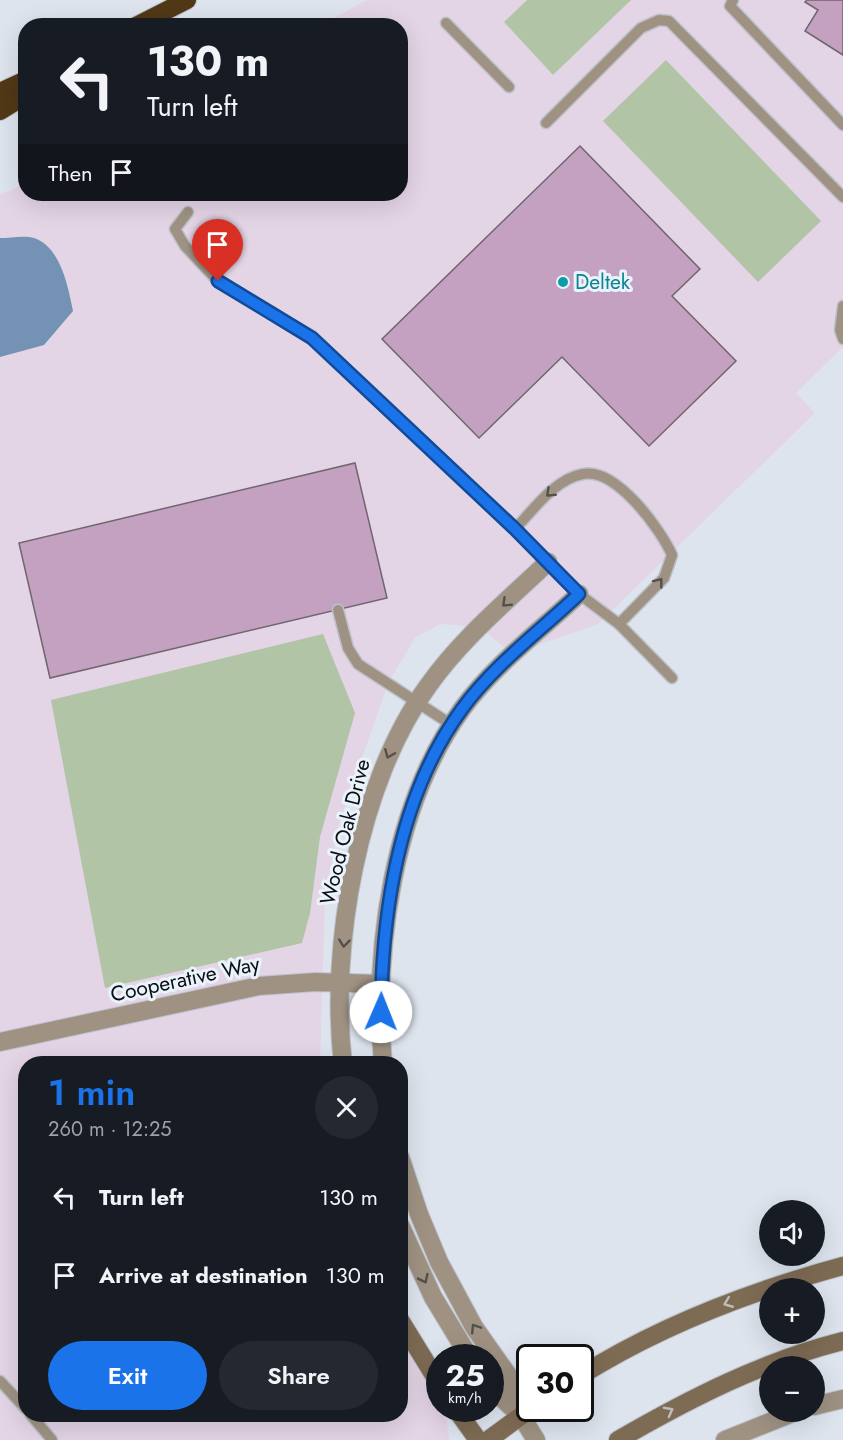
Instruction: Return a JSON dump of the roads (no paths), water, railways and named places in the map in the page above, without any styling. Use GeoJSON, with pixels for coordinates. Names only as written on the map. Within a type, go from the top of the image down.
{"type":"FeatureCollection","features":[{"type":"Feature","properties":{"kind":"highway"},"geometry":{"type":"LineString","coordinates":[[152,18],[187,0]]}},
{"type":"Feature","properties":{"kind":"highway"},"geometry":{"type":"LineString","coordinates":[[0,92],[18,84]]}},
{"type":"Feature","properties":{"kind":"highway"},"geometry":{"type":"LineString","coordinates":[[0,111],[18,100]]}},
{"type":"Feature","properties":{"kind":"main road"},"geometry":{"type":"LineString","coordinates":[[594,1368],[711,1310],[779,1284],[843,1266]]}},
{"type":"Feature","properties":{"kind":"main road"},"geometry":{"type":"LineString","coordinates":[[408,1333],[426,1362]]}},
{"type":"Feature","properties":{"kind":"main road"},"geometry":{"type":"LineString","coordinates":[[618,1440],[713,1389],[797,1355],[843,1341]]}},
{"type":"Feature","properties":{"kind":"main road"},"geometry":{"type":"LineString","coordinates":[[488,1440],[516,1419]]}},
{"type":"Feature","properties":{"kind":"main road"},"geometry":{"type":"LineString","coordinates":[[465,1422],[478,1440]]}},
{"type":"Feature","properties":{"kind":"street","name":"Wood Oak Drive"},"geometry":{"type":"LineString","coordinates":[[343,1056],[340,982],[352,881],[370,810],[390,750],[416,703],[457,651],[548,562]]}},
{"type":"Feature","properties":{"kind":"street"},"geometry":{"type":"LineString","coordinates":[[383,1056],[381,984],[386,930],[401,849],[433,757],[452,725],[490,677],[579,594]]}},
{"type":"Feature","properties":{"kind":"street","name":"Cooperative Way"},"geometry":{"type":"LineString","coordinates":[[0,1042],[249,987],[340,982],[381,984]]}},
{"type":"Feature","properties":{"kind":"street"},"geometry":{"type":"LineString","coordinates":[[408,1181],[439,1262],[474,1327],[510,1378],[516,1391]]}},
{"type":"Feature","properties":{"kind":"street"},"geometry":{"type":"LineString","coordinates":[[408,1242],[433,1297],[462,1344]]}},
{"type":"Feature","properties":{"kind":"street"},"geometry":{"type":"LineString","coordinates":[[825,1403],[843,1399]]}},
{"type":"Feature","properties":{"kind":"street"},"geometry":{"type":"LineString","coordinates":[[530,1422],[536,1440]]}},
{"type":"Feature","properties":{"kind":"street"},"geometry":{"type":"LineString","coordinates":[[725,1440],[770,1422]]}},
{"type":"Feature","properties":{"kind":"lane"},"geometry":{"type":"LineString","coordinates":[[729,2],[843,125]]}},
{"type":"Feature","properties":{"kind":"lane"},"geometry":{"type":"LineString","coordinates":[[546,123],[641,28],[659,20],[669,21],[843,197]]}},
{"type":"Feature","properties":{"kind":"lane"},"geometry":{"type":"LineString","coordinates":[[446,23],[508,87]]}},
{"type":"Feature","properties":{"kind":"lane"},"geometry":{"type":"LineString","coordinates":[[188,212],[175,229],[185,246],[218,281],[312,338],[515,529],[579,594],[620,624],[672,678]]}},
{"type":"Feature","properties":{"kind":"lane"},"geometry":{"type":"LineString","coordinates":[[843,306],[840,330],[843,339]]}},
{"type":"Feature","properties":{"kind":"lane"},"geometry":{"type":"LineString","coordinates":[[515,529],[556,486],[583,474],[599,475],[628,495],[664,536],[672,555],[664,578],[620,624]]}},
{"type":"Feature","properties":{"kind":"lane"},"geometry":{"type":"LineString","coordinates":[[338,610],[348,648],[358,664],[452,725]]}},
{"type":"Feature","properties":{"kind":"lane"},"geometry":{"type":"LineString","coordinates":[[0,1381],[18,1400]]}},
{"type":"Feature","properties":{"kind":"lane"},"geometry":{"type":"LineString","coordinates":[[37,1422],[52,1440]]}},
{"type":"Feature","properties":{"kind":"water"},"geometry":{"type":"Polygon","coordinates":[[[30,237],[51,250],[62,269],[73,311],[44,345],[0,357],[0,238],[30,237]]]}},
{"type":"Feature","properties":{"kind":"place","name":"Deltek"},"geometry":{"type":"Point","coordinates":[563,282]}}]}
